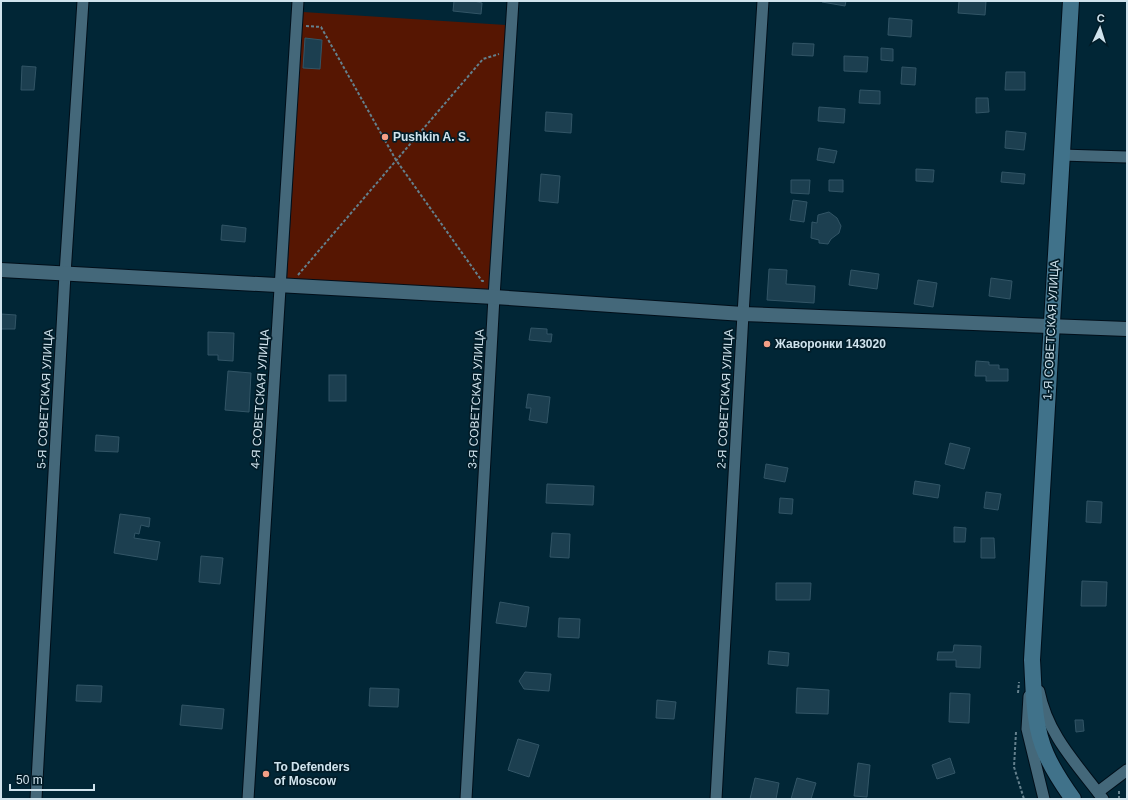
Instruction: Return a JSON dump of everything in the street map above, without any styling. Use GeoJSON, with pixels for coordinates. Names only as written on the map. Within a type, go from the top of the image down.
{"type":"FeatureCollection","features":[{"type":"Feature","properties":{"kind":"main road","name":"1-Я СОВЕТСКАЯ УЛИЦА"},"geometry":{"type":"LineString","coordinates":[[1070,1],[1050,326],[1032,660],[1034,704],[1041,740],[1053,768],[1073,799]]}},
{"type":"Feature","properties":{"kind":"street","name":"5-Я СОВЕТСКАЯ УЛИЦА"},"geometry":{"type":"LineString","coordinates":[[36,799],[65,274],[83,1]]}},
{"type":"Feature","properties":{"kind":"street","name":"4-Я СОВЕТСКАЯ УЛИЦА"},"geometry":{"type":"LineString","coordinates":[[248,799],[298,1]]}},
{"type":"Feature","properties":{"kind":"street","name":"3-Я СОВЕТСКАЯ УЛИЦА"},"geometry":{"type":"LineString","coordinates":[[466,799],[494,298],[513,1]]}},
{"type":"Feature","properties":{"kind":"street","name":"2-Я СОВЕТСКАЯ УЛИЦА"},"geometry":{"type":"LineString","coordinates":[[716,799],[743,314],[763,1]]}},
{"type":"Feature","properties":{"kind":"street"},"geometry":{"type":"LineString","coordinates":[[1061,155],[1127,156]]}},
{"type":"Feature","properties":{"kind":"street"},"geometry":{"type":"LineString","coordinates":[[1,270],[65,274],[281,280],[494,298],[743,314],[1127,329]]}},
{"type":"Feature","properties":{"kind":"street"},"geometry":{"type":"LineString","coordinates":[[1032,660],[1046,718],[1066,753],[1100,795],[1127,770]]}},
{"type":"Feature","properties":{"kind":"street"},"geometry":{"type":"LineString","coordinates":[[1032,660],[1027,714],[1028,730],[1044,799]]}},
{"type":"Feature","properties":{"kind":"path"},"geometry":{"type":"LineString","coordinates":[[297,26],[320,27],[396,160],[482,281],[495,282]]}},
{"type":"Feature","properties":{"kind":"path"},"geometry":{"type":"LineString","coordinates":[[281,280],[298,274],[483,59],[510,50]]}},
{"type":"Feature","properties":{"kind":"path"},"geometry":{"type":"LineString","coordinates":[[1119,799],[1118,793],[1120,788]]}},
{"type":"Feature","properties":{"kind":"shaded area"},"geometry":{"type":"Polygon","coordinates":[[[303,12],[506,25],[490,291],[287,279],[303,12]]]}},
{"type":"Feature","properties":{"kind":"building"},"geometry":{"type":"Polygon","coordinates":[[[454,1],[474,1],[482,3],[481,14],[453,11],[454,1]]]}},
{"type":"Feature","properties":{"kind":"building"},"geometry":{"type":"Polygon","coordinates":[[[822,1],[846,1],[845,6],[822,1]]]}},
{"type":"Feature","properties":{"kind":"building"},"geometry":{"type":"Polygon","coordinates":[[[959,1],[986,1],[985,15],[958,13],[959,1]]]}},
{"type":"Feature","properties":{"kind":"building"},"geometry":{"type":"Polygon","coordinates":[[[889,18],[912,20],[911,37],[888,35],[889,18]]]}},
{"type":"Feature","properties":{"kind":"building"},"geometry":{"type":"Polygon","coordinates":[[[305,38],[322,40],[320,69],[303,68],[305,38]]]}},
{"type":"Feature","properties":{"kind":"building"},"geometry":{"type":"Polygon","coordinates":[[[793,43],[814,44],[813,56],[792,55],[793,43]]]}},
{"type":"Feature","properties":{"kind":"building"},"geometry":{"type":"Polygon","coordinates":[[[881,48],[893,49],[893,61],[881,60],[881,48]]]}},
{"type":"Feature","properties":{"kind":"building"},"geometry":{"type":"Polygon","coordinates":[[[844,56],[868,57],[867,72],[844,71],[844,56]]]}},
{"type":"Feature","properties":{"kind":"building"},"geometry":{"type":"Polygon","coordinates":[[[22,66],[36,67],[34,90],[21,90],[22,66]]]}},
{"type":"Feature","properties":{"kind":"building"},"geometry":{"type":"Polygon","coordinates":[[[902,67],[916,68],[915,85],[901,84],[902,67]]]}},
{"type":"Feature","properties":{"kind":"building"},"geometry":{"type":"Polygon","coordinates":[[[1006,72],[1025,72],[1025,90],[1005,90],[1006,72]]]}},
{"type":"Feature","properties":{"kind":"building"},"geometry":{"type":"Polygon","coordinates":[[[860,90],[880,91],[880,104],[859,103],[860,90]]]}},
{"type":"Feature","properties":{"kind":"building"},"geometry":{"type":"Polygon","coordinates":[[[976,98],[988,98],[989,112],[976,113],[976,98]]]}},
{"type":"Feature","properties":{"kind":"building"},"geometry":{"type":"Polygon","coordinates":[[[819,107],[845,109],[844,123],[818,121],[819,107]]]}},
{"type":"Feature","properties":{"kind":"building"},"geometry":{"type":"Polygon","coordinates":[[[546,112],[572,114],[571,133],[545,131],[546,112]]]}},
{"type":"Feature","properties":{"kind":"building"},"geometry":{"type":"Polygon","coordinates":[[[1006,131],[1026,133],[1024,150],[1005,148],[1006,131]]]}},
{"type":"Feature","properties":{"kind":"building"},"geometry":{"type":"Polygon","coordinates":[[[819,148],[837,151],[834,163],[817,160],[819,148]]]}},
{"type":"Feature","properties":{"kind":"building"},"geometry":{"type":"Polygon","coordinates":[[[916,169],[934,170],[933,182],[916,181],[916,169]]]}},
{"type":"Feature","properties":{"kind":"building"},"geometry":{"type":"Polygon","coordinates":[[[1002,172],[1025,174],[1024,184],[1001,182],[1002,172]]]}},
{"type":"Feature","properties":{"kind":"building"},"geometry":{"type":"Polygon","coordinates":[[[541,174],[560,176],[558,203],[539,201],[541,174]]]}},
{"type":"Feature","properties":{"kind":"building"},"geometry":{"type":"Polygon","coordinates":[[[791,180],[810,180],[809,194],[791,193],[791,180]]]}},
{"type":"Feature","properties":{"kind":"building"},"geometry":{"type":"Polygon","coordinates":[[[829,180],[843,180],[843,192],[829,191],[829,180]]]}},
{"type":"Feature","properties":{"kind":"building"},"geometry":{"type":"Polygon","coordinates":[[[793,200],[807,202],[804,222],[790,220],[793,200]]]}},
{"type":"Feature","properties":{"kind":"building"},"geometry":{"type":"Polygon","coordinates":[[[829,212],[837,218],[841,226],[839,233],[831,239],[828,244],[819,243],[819,240],[811,238],[812,222],[817,223],[818,215],[829,212]]]}},
{"type":"Feature","properties":{"kind":"building"},"geometry":{"type":"Polygon","coordinates":[[[222,225],[246,228],[245,242],[221,240],[222,225]]]}},
{"type":"Feature","properties":{"kind":"building"},"geometry":{"type":"Polygon","coordinates":[[[769,269],[787,270],[786,284],[815,286],[814,303],[767,300],[769,269]]]}},
{"type":"Feature","properties":{"kind":"building"},"geometry":{"type":"Polygon","coordinates":[[[851,270],[879,274],[877,289],[849,285],[851,270]]]}},
{"type":"Feature","properties":{"kind":"building"},"geometry":{"type":"Polygon","coordinates":[[[991,278],[1012,281],[1010,299],[989,296],[991,278]]]}},
{"type":"Feature","properties":{"kind":"building"},"geometry":{"type":"Polygon","coordinates":[[[918,280],[937,283],[933,307],[914,304],[918,280]]]}},
{"type":"Feature","properties":{"kind":"building"},"geometry":{"type":"Polygon","coordinates":[[[1,314],[16,315],[15,329],[1,329],[1,314]]]}},
{"type":"Feature","properties":{"kind":"building"},"geometry":{"type":"Polygon","coordinates":[[[531,328],[547,329],[547,334],[552,334],[551,342],[529,340],[531,328]]]}},
{"type":"Feature","properties":{"kind":"building"},"geometry":{"type":"Polygon","coordinates":[[[208,332],[234,333],[233,361],[218,360],[218,355],[208,355],[208,332]]]}},
{"type":"Feature","properties":{"kind":"building"},"geometry":{"type":"Polygon","coordinates":[[[976,361],[989,362],[989,365],[999,365],[999,369],[1008,369],[1008,381],[986,381],[986,376],[975,376],[976,361]]]}},
{"type":"Feature","properties":{"kind":"building"},"geometry":{"type":"Polygon","coordinates":[[[228,371],[251,373],[249,412],[225,410],[228,371]]]}},
{"type":"Feature","properties":{"kind":"building"},"geometry":{"type":"Polygon","coordinates":[[[329,375],[346,375],[346,401],[329,401],[329,375]]]}},
{"type":"Feature","properties":{"kind":"building"},"geometry":{"type":"Polygon","coordinates":[[[528,394],[550,397],[547,423],[529,420],[531,408],[526,408],[528,394]]]}},
{"type":"Feature","properties":{"kind":"building"},"geometry":{"type":"Polygon","coordinates":[[[96,435],[119,437],[118,452],[95,451],[96,435]]]}},
{"type":"Feature","properties":{"kind":"building"},"geometry":{"type":"Polygon","coordinates":[[[950,443],[970,448],[964,469],[945,464],[950,443]]]}},
{"type":"Feature","properties":{"kind":"building"},"geometry":{"type":"Polygon","coordinates":[[[766,464],[788,468],[785,482],[764,478],[766,464]]]}},
{"type":"Feature","properties":{"kind":"building"},"geometry":{"type":"Polygon","coordinates":[[[915,481],[940,485],[938,498],[913,494],[915,481]]]}},
{"type":"Feature","properties":{"kind":"building"},"geometry":{"type":"Polygon","coordinates":[[[547,484],[594,486],[593,505],[546,503],[547,484]]]}},
{"type":"Feature","properties":{"kind":"building"},"geometry":{"type":"Polygon","coordinates":[[[986,492],[1001,494],[998,510],[984,508],[986,492]]]}},
{"type":"Feature","properties":{"kind":"building"},"geometry":{"type":"Polygon","coordinates":[[[780,498],[793,499],[792,514],[779,513],[780,498]]]}},
{"type":"Feature","properties":{"kind":"building"},"geometry":{"type":"Polygon","coordinates":[[[1087,501],[1102,502],[1101,523],[1086,522],[1087,501]]]}},
{"type":"Feature","properties":{"kind":"building"},"geometry":{"type":"Polygon","coordinates":[[[120,514],[150,518],[149,527],[141,525],[139,534],[135,533],[134,538],[160,542],[157,560],[114,553],[120,514]]]}},
{"type":"Feature","properties":{"kind":"building"},"geometry":{"type":"Polygon","coordinates":[[[954,527],[966,528],[965,542],[954,542],[954,527]]]}},
{"type":"Feature","properties":{"kind":"building"},"geometry":{"type":"Polygon","coordinates":[[[552,533],[570,534],[569,558],[550,557],[552,533]]]}},
{"type":"Feature","properties":{"kind":"building"},"geometry":{"type":"Polygon","coordinates":[[[981,538],[994,538],[995,558],[981,558],[981,538]]]}},
{"type":"Feature","properties":{"kind":"building"},"geometry":{"type":"Polygon","coordinates":[[[201,556],[223,558],[220,584],[199,582],[201,556]]]}},
{"type":"Feature","properties":{"kind":"building"},"geometry":{"type":"Polygon","coordinates":[[[1082,581],[1107,582],[1106,606],[1081,606],[1082,581]]]}},
{"type":"Feature","properties":{"kind":"building"},"geometry":{"type":"Polygon","coordinates":[[[776,583],[811,583],[810,600],[776,600],[776,583]]]}},
{"type":"Feature","properties":{"kind":"building"},"geometry":{"type":"Polygon","coordinates":[[[500,602],[529,607],[526,627],[496,623],[500,602]]]}},
{"type":"Feature","properties":{"kind":"building"},"geometry":{"type":"Polygon","coordinates":[[[559,618],[580,619],[579,638],[558,637],[559,618]]]}},
{"type":"Feature","properties":{"kind":"building"},"geometry":{"type":"Polygon","coordinates":[[[954,645],[981,646],[980,668],[956,667],[956,660],[937,660],[938,652],[953,652],[954,645]]]}},
{"type":"Feature","properties":{"kind":"building"},"geometry":{"type":"Polygon","coordinates":[[[769,651],[789,653],[788,666],[768,664],[769,651]]]}},
{"type":"Feature","properties":{"kind":"building"},"geometry":{"type":"Polygon","coordinates":[[[525,672],[551,674],[549,691],[524,689],[519,681],[525,672]]]}},
{"type":"Feature","properties":{"kind":"building"},"geometry":{"type":"Polygon","coordinates":[[[77,685],[102,686],[101,702],[76,701],[77,685]]]}},
{"type":"Feature","properties":{"kind":"building"},"geometry":{"type":"Polygon","coordinates":[[[370,688],[399,689],[398,707],[369,706],[370,688]]]}},
{"type":"Feature","properties":{"kind":"building"},"geometry":{"type":"Polygon","coordinates":[[[797,688],[829,690],[828,714],[796,713],[797,688]]]}},
{"type":"Feature","properties":{"kind":"building"},"geometry":{"type":"Polygon","coordinates":[[[950,693],[970,694],[969,723],[949,722],[950,693]]]}},
{"type":"Feature","properties":{"kind":"building"},"geometry":{"type":"Polygon","coordinates":[[[657,700],[676,702],[674,719],[656,718],[657,700]]]}},
{"type":"Feature","properties":{"kind":"building"},"geometry":{"type":"Polygon","coordinates":[[[182,705],[224,709],[222,729],[180,725],[182,705]]]}},
{"type":"Feature","properties":{"kind":"building"},"geometry":{"type":"Polygon","coordinates":[[[1075,720],[1083,720],[1084,731],[1076,732],[1075,720]]]}},
{"type":"Feature","properties":{"kind":"building"},"geometry":{"type":"Polygon","coordinates":[[[518,739],[539,745],[529,777],[508,770],[518,739]]]}},
{"type":"Feature","properties":{"kind":"building"},"geometry":{"type":"Polygon","coordinates":[[[950,758],[955,773],[937,779],[932,765],[950,758]]]}},
{"type":"Feature","properties":{"kind":"building"},"geometry":{"type":"Polygon","coordinates":[[[858,763],[870,765],[867,797],[854,796],[858,763]]]}},
{"type":"Feature","properties":{"kind":"building"},"geometry":{"type":"Polygon","coordinates":[[[755,778],[779,783],[776,799],[750,799],[755,778]]]}},
{"type":"Feature","properties":{"kind":"building"},"geometry":{"type":"Polygon","coordinates":[[[797,778],[816,783],[811,799],[791,799],[797,778]]]}},
{"type":"Feature","properties":{"kind":"place","name":"Pushkin A. S."},"geometry":{"type":"Point","coordinates":[385,137]}},
{"type":"Feature","properties":{"kind":"place","name":"Жаворонки 143020"},"geometry":{"type":"Point","coordinates":[767,344]}},
{"type":"Feature","properties":{"kind":"place","name":"To Defenders of Moscow"},"geometry":{"type":"Point","coordinates":[266,774]}}]}
